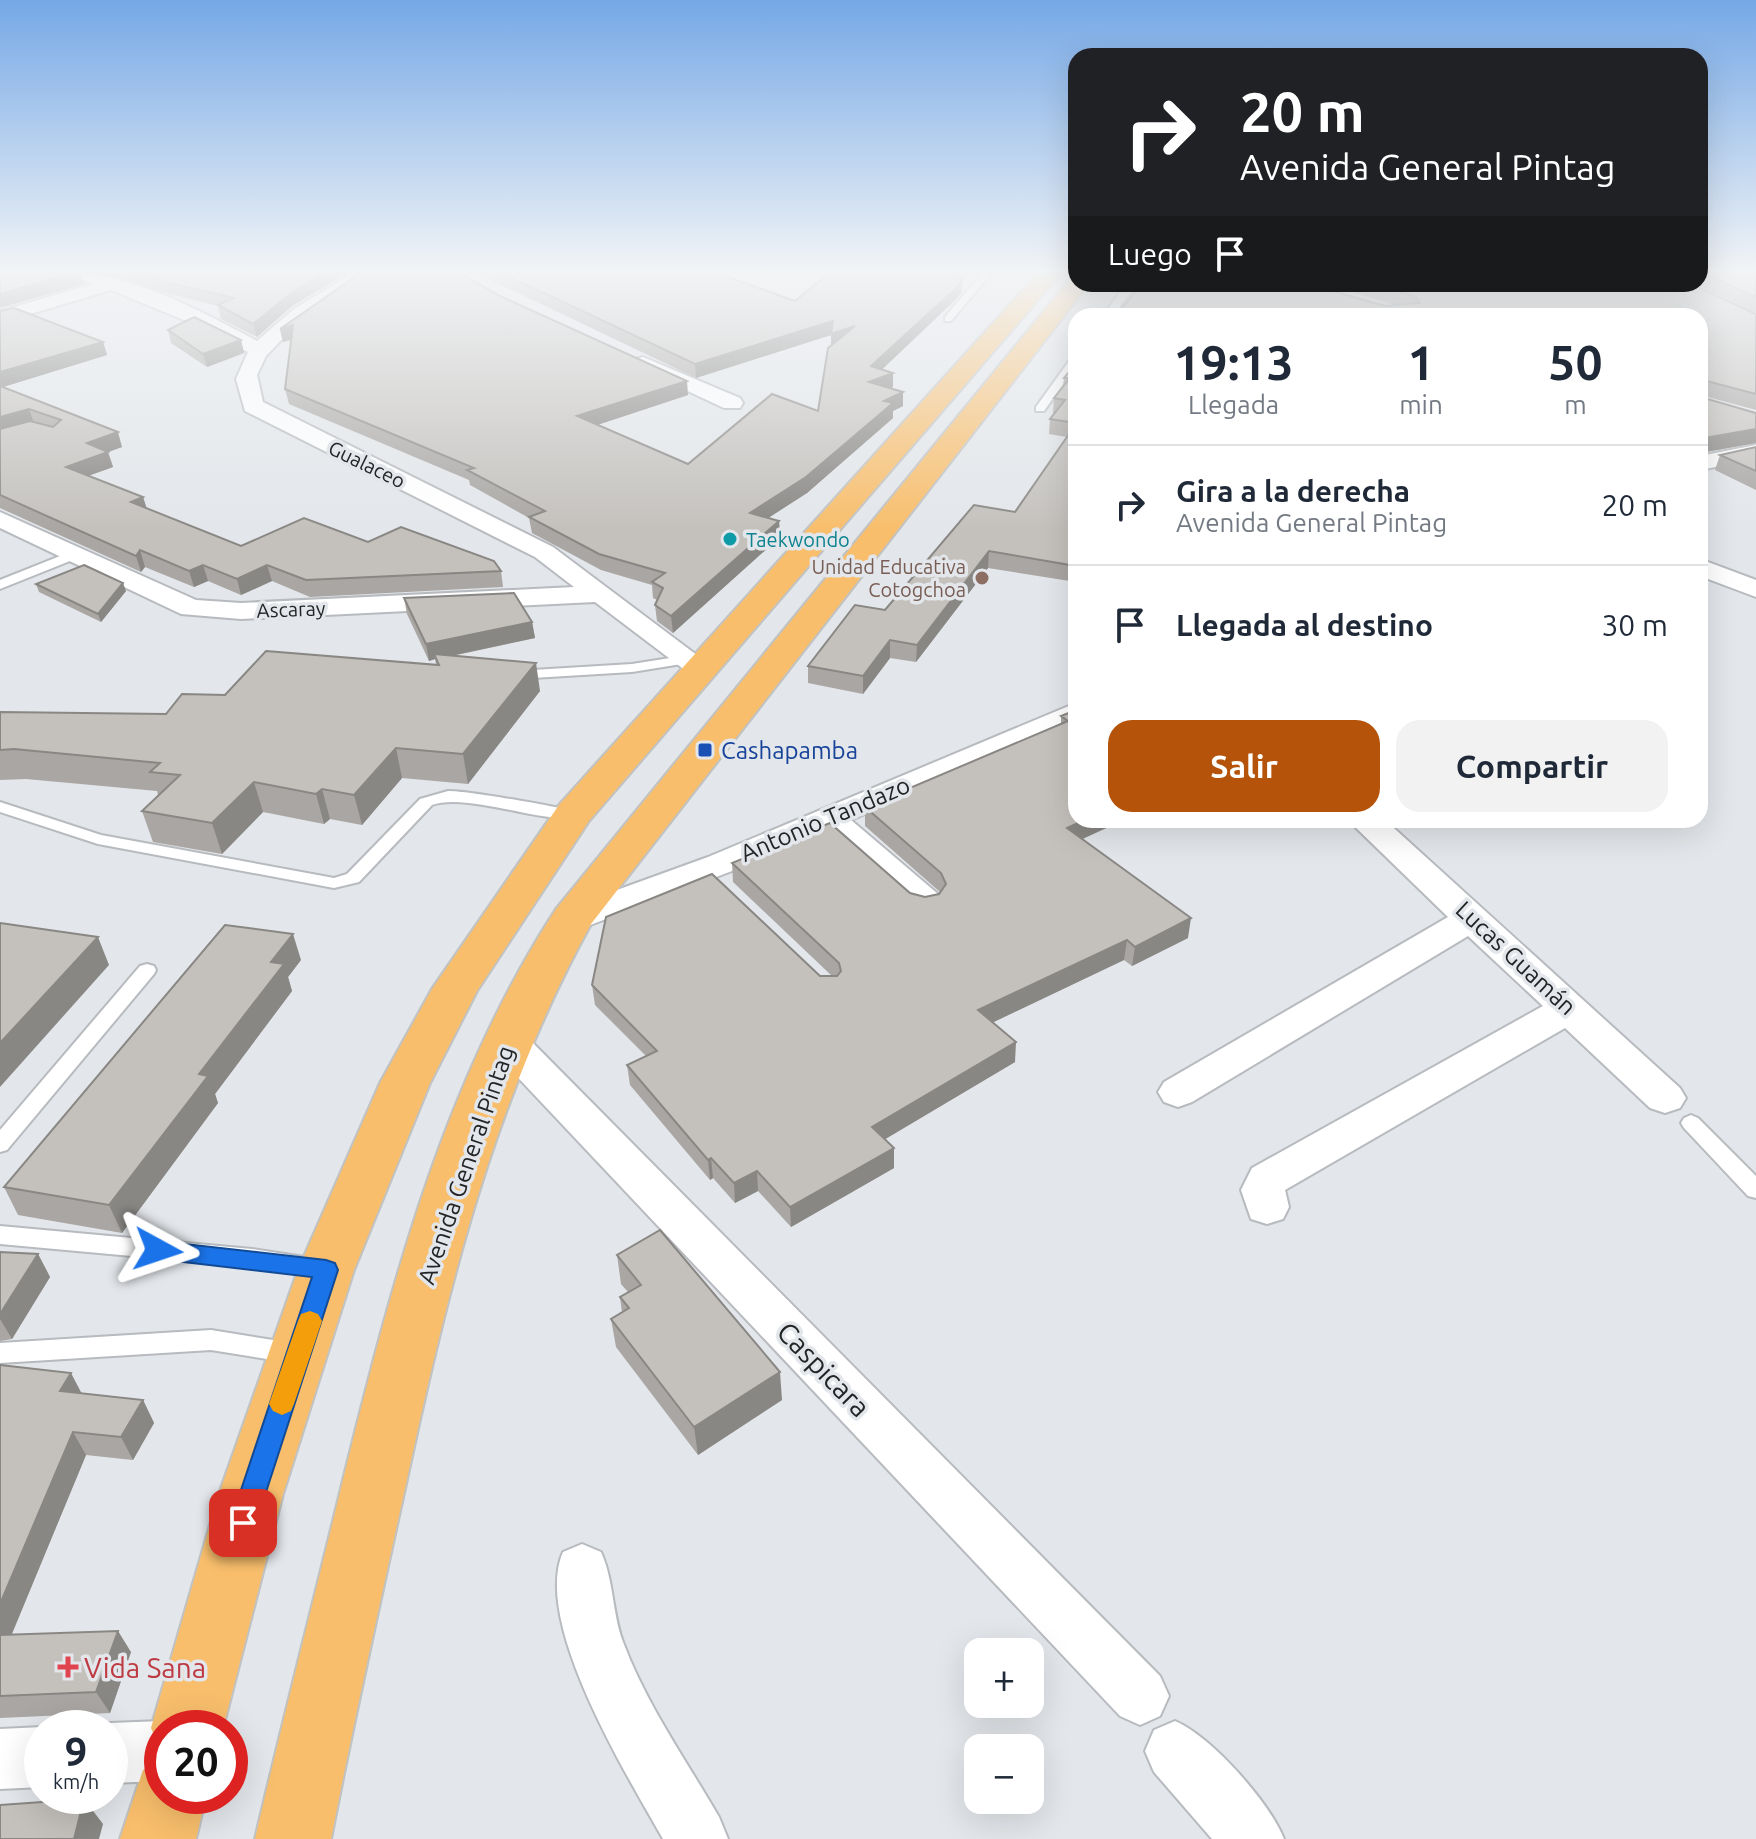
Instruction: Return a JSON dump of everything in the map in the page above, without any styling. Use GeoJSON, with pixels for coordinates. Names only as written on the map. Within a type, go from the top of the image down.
{"type":"FeatureCollection","features":[{"type":"Feature","properties":{"kind":"highway"},"geometry":{"type":"LineString","coordinates":[[192,1710],[251,1494],[326,1270],[352,1201],[405,1083],[455,989],[573,814],[695,664],[973,358]]}},
{"type":"Feature","properties":{"kind":"highway","name":"Avenida General Pintag"},"geometry":{"type":"LineString","coordinates":[[293,1839],[401,1365],[446,1210],[507,1041],[548,957],[572,919],[1019,358]]}},
{"type":"Feature","properties":{"kind":"highway"},"geometry":{"type":"LineString","coordinates":[[158,1839],[164,1814]]}},
{"type":"Feature","properties":{"kind":"street","name":"Gualaceo"},"geometry":{"type":"LineString","coordinates":[[256,358],[248,370],[246,382],[253,406],[544,552],[695,664]]}},
{"type":"Feature","properties":{"kind":"street"},"geometry":{"type":"LineString","coordinates":[[632,358],[732,403]]}},
{"type":"Feature","properties":{"kind":"street"},"geometry":{"type":"LineString","coordinates":[[1708,461],[1756,452]]}},
{"type":"Feature","properties":{"kind":"street","name":"Ascaray"},"geometry":{"type":"LineString","coordinates":[[5,527],[75,554],[183,605],[217,610],[601,594]]}},
{"type":"Feature","properties":{"kind":"street"},"geometry":{"type":"LineString","coordinates":[[1708,570],[1756,589]]}},
{"type":"Feature","properties":{"kind":"street","name":"Antonio Tandazo"},"geometry":{"type":"LineString","coordinates":[[572,919],[712,877],[828,818],[1068,715]]}},
{"type":"Feature","properties":{"kind":"street"},"geometry":{"type":"LineString","coordinates":[[828,818],[925,902]]}},
{"type":"Feature","properties":{"kind":"street","name":"Lucas Guamán"},"geometry":{"type":"LineString","coordinates":[[1374,828],[1474,917],[1678,1110]]}},
{"type":"Feature","properties":{"kind":"street"},"geometry":{"type":"LineString","coordinates":[[1178,1092],[1474,917]]}},
{"type":"Feature","properties":{"kind":"street"},"geometry":{"type":"LineString","coordinates":[[1267,1207],[1263,1190],[1267,1180],[1570,1008]]}},
{"type":"Feature","properties":{"kind":"street","name":"Caspicara"},"geometry":{"type":"LineString","coordinates":[[507,1041],[1140,1696]]}},
{"type":"Feature","properties":{"kind":"street"},"geometry":{"type":"LineString","coordinates":[[582,1570],[594,1642],[625,1713],[697,1839]]}},
{"type":"Feature","properties":{"kind":"street"},"geometry":{"type":"LineString","coordinates":[[1175,1751],[1253,1839]]}},
{"type":"Feature","properties":{"kind":"street"},"geometry":{"type":"LineString","coordinates":[[0,1759],[24,1758]]}},
{"type":"Feature","properties":{"kind":"lane"},"geometry":{"type":"LineString","coordinates":[[1040,409],[1068,370]]}},
{"type":"Feature","properties":{"kind":"lane"},"geometry":{"type":"LineString","coordinates":[[0,585],[75,554]]}},
{"type":"Feature","properties":{"kind":"lane"},"geometry":{"type":"LineString","coordinates":[[500,675],[695,664]]}},
{"type":"Feature","properties":{"kind":"lane"},"geometry":{"type":"LineString","coordinates":[[0,807],[98,839],[334,883],[353,878],[426,802],[439,795],[460,795],[521,808],[573,814]]}},
{"type":"Feature","properties":{"kind":"lane"},"geometry":{"type":"LineString","coordinates":[[0,1144],[147,970]]}},
{"type":"Feature","properties":{"kind":"lane"},"geometry":{"type":"LineString","coordinates":[[1678,1110],[1756,1190]]}},
{"type":"Feature","properties":{"kind":"lane"},"geometry":{"type":"LineString","coordinates":[[0,1235],[252,1258],[326,1270]]}},
{"type":"Feature","properties":{"kind":"lane"},"geometry":{"type":"LineString","coordinates":[[0,1353],[211,1340],[299,1354]]}},
{"type":"Feature","properties":{"kind":"building"},"geometry":{"type":"Polygon","coordinates":[[[0,358],[49,358],[0,372],[0,358]]]}},
{"type":"Feature","properties":{"kind":"building"},"geometry":{"type":"Polygon","coordinates":[[[289,358],[636,358],[687,381],[577,416],[688,464],[772,394],[818,411],[826,358],[880,358],[871,366],[893,373],[869,382],[903,392],[884,401],[893,403],[806,477],[750,513],[779,521],[671,616],[655,605],[663,588],[652,582],[665,573],[599,554],[529,517],[545,511],[467,470],[474,468],[285,389],[289,358]]]}},
{"type":"Feature","properties":{"kind":"building"},"geometry":{"type":"Polygon","coordinates":[[[682,358],[715,358],[695,364],[682,358]]]}},
{"type":"Feature","properties":{"kind":"building"},"geometry":{"type":"Polygon","coordinates":[[[1708,358],[1756,358],[1756,394],[1708,381],[1708,358]]]}},
{"type":"Feature","properties":{"kind":"building"},"geometry":{"type":"Polygon","coordinates":[[[1068,380],[1068,422],[1050,419],[1065,400],[1054,398],[1068,380]]]}},
{"type":"Feature","properties":{"kind":"building"},"geometry":{"type":"Polygon","coordinates":[[[0,386],[118,432],[87,443],[108,452],[66,467],[143,497],[131,502],[241,546],[304,518],[368,542],[401,527],[494,561],[501,571],[306,580],[267,565],[237,579],[203,565],[189,571],[140,550],[136,556],[0,495],[0,429],[30,421],[53,427],[61,420],[29,409],[0,417],[0,386]]]}},
{"type":"Feature","properties":{"kind":"building"},"geometry":{"type":"Polygon","coordinates":[[[1708,399],[1756,413],[1756,429],[1708,437],[1708,399]]]}},
{"type":"Feature","properties":{"kind":"building"},"geometry":{"type":"Polygon","coordinates":[[[1068,436],[1068,565],[989,551],[917,645],[890,640],[863,676],[808,666],[855,605],[885,610],[974,505],[1015,512],[1068,436]]]}},
{"type":"Feature","properties":{"kind":"building"},"geometry":{"type":"Polygon","coordinates":[[[1756,447],[1756,471],[1720,455],[1756,447]]]}},
{"type":"Feature","properties":{"kind":"building"},"geometry":{"type":"Polygon","coordinates":[[[84,565],[123,583],[98,614],[36,584],[84,565]]]}},
{"type":"Feature","properties":{"kind":"building"},"geometry":{"type":"Polygon","coordinates":[[[514,593],[532,622],[426,644],[404,598],[514,593]]]}},
{"type":"Feature","properties":{"kind":"building"},"geometry":{"type":"Polygon","coordinates":[[[266,651],[439,665],[434,654],[536,663],[463,754],[396,748],[354,795],[322,789],[316,794],[254,782],[212,823],[142,811],[180,775],[150,772],[160,763],[0,750],[0,712],[166,714],[182,694],[225,695],[266,651]]]}},
{"type":"Feature","properties":{"kind":"building"},"geometry":{"type":"Polygon","coordinates":[[[1068,721],[1067,828],[1191,918],[1135,947],[1127,940],[978,1010],[1016,1042],[872,1127],[894,1148],[790,1207],[757,1171],[734,1183],[711,1158],[708,1160],[627,1065],[657,1051],[592,985],[606,917],[712,874],[820,976],[837,976],[841,971],[839,963],[732,863],[830,823],[910,893],[925,897],[939,894],[946,884],[941,873],[865,807],[1068,721]]]}},
{"type":"Feature","properties":{"kind":"building"},"geometry":{"type":"Polygon","coordinates":[[[0,923],[98,937],[0,1043],[0,923]]]}},
{"type":"Feature","properties":{"kind":"building"},"geometry":{"type":"Polygon","coordinates":[[[225,925],[293,934],[271,962],[284,964],[199,1074],[208,1076],[109,1205],[4,1187],[225,925]]]}},
{"type":"Feature","properties":{"kind":"building"},"geometry":{"type":"Polygon","coordinates":[[[660,1230],[780,1372],[694,1427],[611,1319],[629,1308],[620,1297],[641,1285],[617,1255],[660,1230]]]}},
{"type":"Feature","properties":{"kind":"building"},"geometry":{"type":"Polygon","coordinates":[[[0,1252],[38,1254],[0,1314],[0,1252]]]}},
{"type":"Feature","properties":{"kind":"building"},"geometry":{"type":"Polygon","coordinates":[[[0,1365],[71,1373],[60,1391],[143,1400],[121,1437],[73,1432],[0,1604],[0,1365]]]}},
{"type":"Feature","properties":{"kind":"building"},"geometry":{"type":"Polygon","coordinates":[[[118,1631],[96,1692],[0,1696],[0,1635],[118,1631]]]}},
{"type":"Feature","properties":{"kind":"building"},"geometry":{"type":"Polygon","coordinates":[[[24,1803],[24,1814],[80,1814],[74,1839],[0,1839],[0,1805],[24,1803]]]}},
{"type":"Feature","properties":{"kind":"slow traffic"},"geometry":{"type":"LineString","coordinates":[[282,1404],[310,1321]]}},
{"type":"Feature","properties":{"kind":"place","name":"Taekwondo"},"geometry":{"type":"Point","coordinates":[730,539]}},
{"type":"Feature","properties":{"kind":"place","name":"Unidad Educativa Cotogchoa"},"geometry":{"type":"Point","coordinates":[982,578]}},
{"type":"Feature","properties":{"kind":"place","name":"Cashapamba"},"geometry":{"type":"Point","coordinates":[705,750]}},
{"type":"Feature","properties":{"kind":"place","name":"Vida Sana"},"geometry":{"type":"Point","coordinates":[68,1667]}},
{"type":"Feature","properties":{"kind":"route"},"geometry":{"type":"LineString","coordinates":[[158,1250],[252,1258],[326,1270],[243,1523]]}}]}
